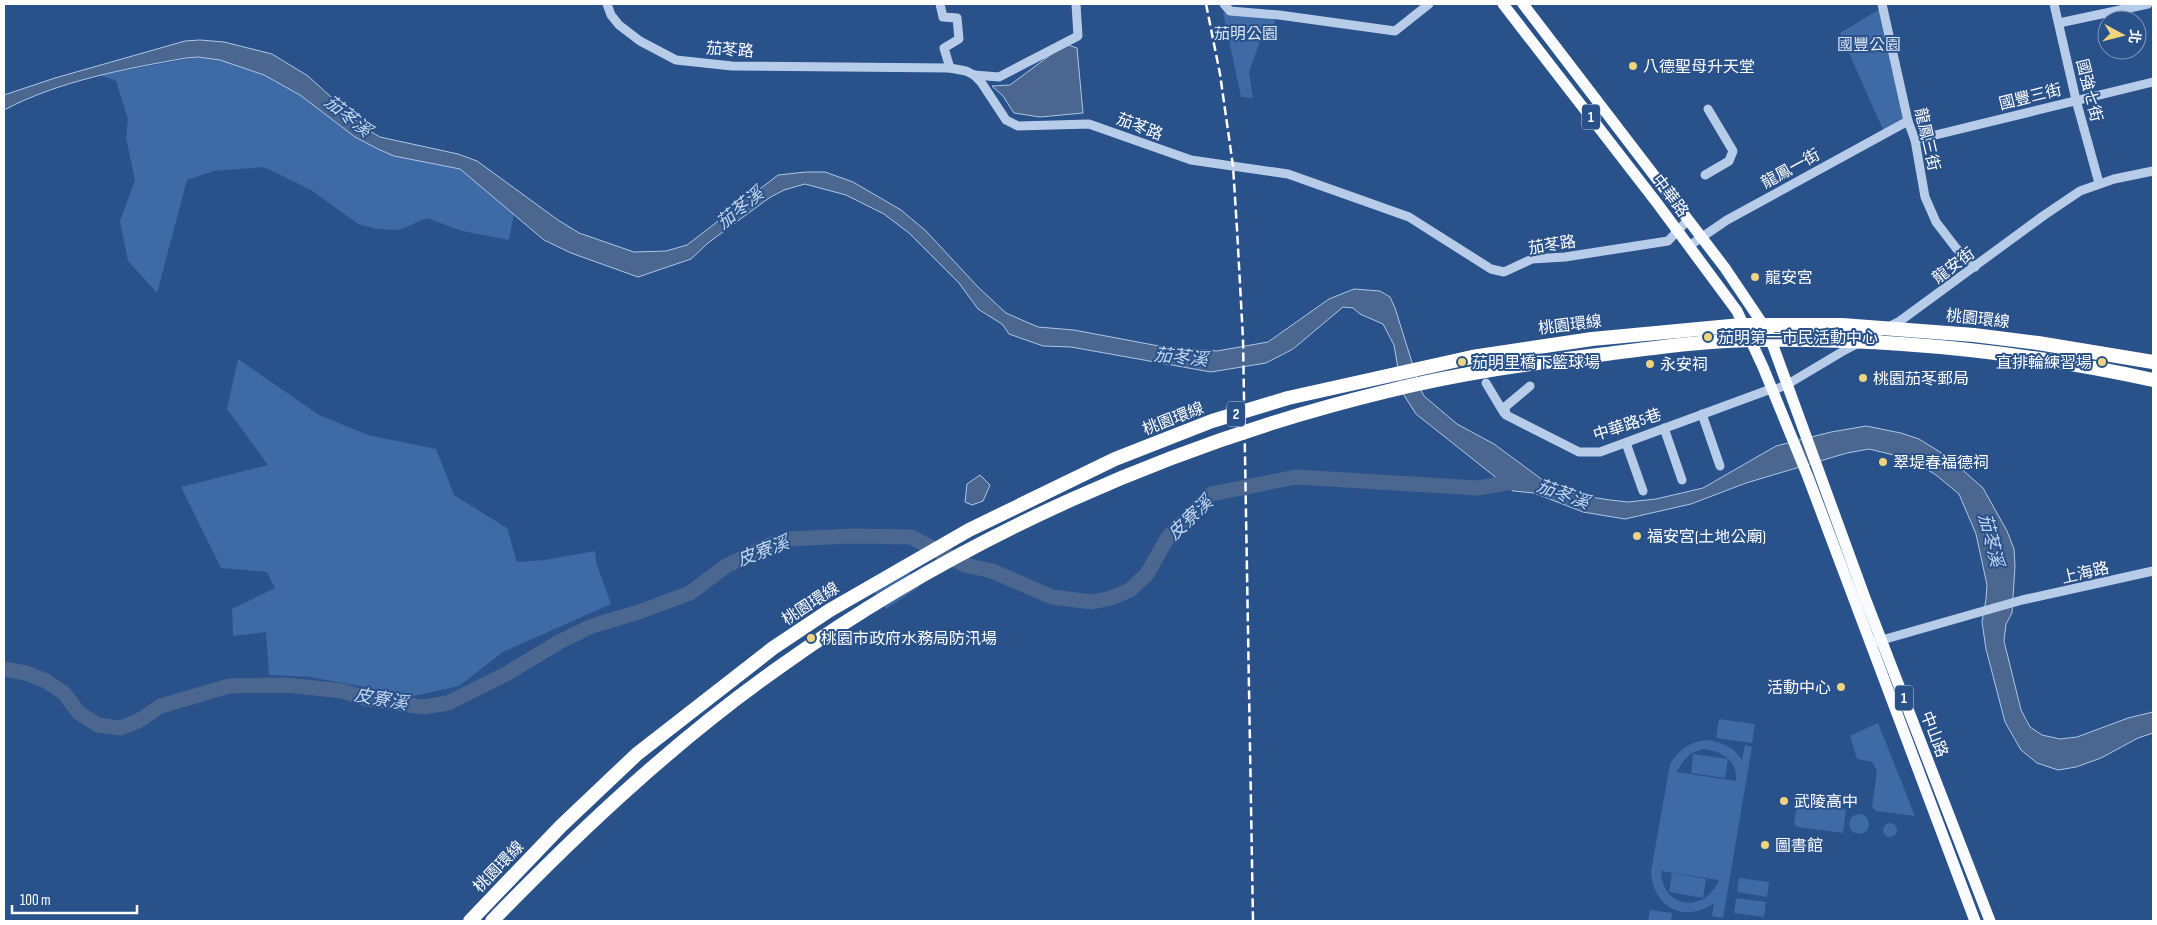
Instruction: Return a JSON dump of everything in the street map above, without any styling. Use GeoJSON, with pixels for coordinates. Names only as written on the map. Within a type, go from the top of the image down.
{"type":"FeatureCollection","features":[{"type":"Feature","properties":{"kind":"highway","name":"桃園環線"},"geometry":{"type":"LineString","coordinates":[[470,921],[561,826],[637,754],[773,648],[837,606],[969,530],[1115,459],[1212,421],[1298,396],[1472,357],[1592,339],[1741,325],[1842,325],[1946,332],[2038,343],[2153,362]]}},
{"type":"Feature","properties":{"kind":"highway","name":"桃園環線"},"geometry":{"type":"LineString","coordinates":[[492,921],[526,886],[648,770],[715,715],[780,666],[837,628],[978,545],[1041,514],[1126,477],[1219,441],[1387,391],[1477,372],[1538,362],[1660,347],[1747,340],[1841,340],[1975,350],[2038,358],[2153,380]]}},
{"type":"Feature","properties":{"kind":"main road","name":"中華路"},"geometry":{"type":"LineString","coordinates":[[1503,4],[1737,311],[1751,339],[1808,477]]}},
{"type":"Feature","properties":{"kind":"main road","name":"中華路"},"geometry":{"type":"LineString","coordinates":[[1523,4],[1702,237],[1752,306],[1768,332],[1820,475]]}},
{"type":"Feature","properties":{"kind":"main road","name":"中山路"},"geometry":{"type":"LineString","coordinates":[[1820,475],[1876,642],[1975,921]]}},
{"type":"Feature","properties":{"kind":"main road","name":"中山路"},"geometry":{"type":"LineString","coordinates":[[1808,477],[1990,921]]}},
{"type":"Feature","properties":{"kind":"street","name":"茄苳路"},"geometry":{"type":"LineString","coordinates":[[607,4],[619,25],[640,41],[676,60],[732,66],[950,68],[966,70],[974,75],[1006,120],[1018,126],[1089,124],[1191,160],[1288,174],[1409,217],[1491,269],[1504,272],[1532,259],[1565,257],[1668,241],[1688,220]]}},
{"type":"Feature","properties":{"kind":"street"},"geometry":{"type":"LineString","coordinates":[[940,4],[943,17],[957,18],[959,27],[959,39],[944,48],[950,68]]}},
{"type":"Feature","properties":{"kind":"street"},"geometry":{"type":"LineString","coordinates":[[974,75],[999,77],[1078,36],[1076,4]]}},
{"type":"Feature","properties":{"kind":"street"},"geometry":{"type":"LineString","coordinates":[[1224,4],[1230,11],[1279,15],[1395,31],[1430,4]]}},
{"type":"Feature","properties":{"kind":"street","name":"龍鳳三街"},"geometry":{"type":"LineString","coordinates":[[1882,4],[1908,121],[1915,140],[1925,197],[1936,222],[1956,248],[1975,267]]}},
{"type":"Feature","properties":{"kind":"street","name":"國強七街"},"geometry":{"type":"LineString","coordinates":[[2054,4],[2076,100],[2099,183]]}},
{"type":"Feature","properties":{"kind":"street"},"geometry":{"type":"LineString","coordinates":[[2059,23],[2148,4]]}},
{"type":"Feature","properties":{"kind":"street","name":"國豐三街"},"geometry":{"type":"LineString","coordinates":[[1915,140],[2153,82]]}},
{"type":"Feature","properties":{"kind":"street"},"geometry":{"type":"LineString","coordinates":[[1705,175],[1729,161],[1734,151],[1708,109]]}},
{"type":"Feature","properties":{"kind":"street","name":"龍鳳一街"},"geometry":{"type":"LineString","coordinates":[[1689,246],[1727,220],[1908,121]]}},
{"type":"Feature","properties":{"kind":"street","name":"龍安街"},"geometry":{"type":"LineString","coordinates":[[1772,390],[1788,384],[1845,350],[1900,321],[2080,191],[2099,183],[2153,171]]}},
{"type":"Feature","properties":{"kind":"street"},"geometry":{"type":"LineString","coordinates":[[1486,383],[1506,415]]}},
{"type":"Feature","properties":{"kind":"street"},"geometry":{"type":"LineString","coordinates":[[1506,415],[1504,407],[1530,386]]}},
{"type":"Feature","properties":{"kind":"street","name":"中華路5巷"},"geometry":{"type":"LineString","coordinates":[[1506,415],[1579,452],[1600,452],[1772,390]]}},
{"type":"Feature","properties":{"kind":"street"},"geometry":{"type":"LineString","coordinates":[[1702,414],[1720,466]]}},
{"type":"Feature","properties":{"kind":"street"},"geometry":{"type":"LineString","coordinates":[[1664,428],[1682,480]]}},
{"type":"Feature","properties":{"kind":"street"},"geometry":{"type":"LineString","coordinates":[[1626,443],[1643,491]]}},
{"type":"Feature","properties":{"kind":"street","name":"上海路"},"geometry":{"type":"LineString","coordinates":[[1876,642],[2022,600],[2153,571]]}},
{"type":"Feature","properties":{"kind":"green space","name":"國豐公園"},"geometry":{"type":"Polygon","coordinates":[[[1883,7],[1908,121],[1885,134],[1840,33],[1883,7]]]}},
{"type":"Feature","properties":{"kind":"green space","name":"茄明公園"},"geometry":{"type":"Polygon","coordinates":[[[1223,12],[1232,15],[1275,19],[1273,41],[1261,39],[1249,72],[1253,98],[1241,97],[1223,12]]]}},
{"type":"Feature","properties":{"kind":"green space"},"geometry":{"type":"Polygon","coordinates":[[[198,57],[220,60],[264,75],[300,95],[355,137],[394,156],[460,169],[514,213],[509,240],[462,231],[427,218],[399,230],[377,229],[358,224],[311,190],[264,167],[214,171],[187,180],[157,293],[128,261],[120,221],[135,180],[126,138],[128,119],[116,81],[100,75],[198,57]]]}},
{"type":"Feature","properties":{"kind":"green space"},"geometry":{"type":"Polygon","coordinates":[[[238,359],[319,415],[368,435],[436,449],[454,495],[507,528],[517,562],[544,560],[595,551],[596,562],[611,604],[503,652],[459,686],[414,696],[310,677],[269,675],[266,632],[233,636],[232,609],[275,588],[267,572],[221,568],[181,487],[268,465],[227,409],[238,359]]]}},
{"type":"Feature","properties":{"kind":"green space"},"geometry":{"type":"Polygon","coordinates":[[[901,560],[919,587],[886,609],[869,583],[901,560]]]}},
{"type":"Feature","properties":{"kind":"green space"},"geometry":{"type":"Polygon","coordinates":[[[1719,719],[1755,724],[1752,743],[1716,738],[1719,719]]]}},
{"type":"Feature","properties":{"kind":"green space"},"geometry":{"type":"Polygon","coordinates":[[[1878,723],[1915,816],[1876,811],[1872,807],[1877,771],[1872,762],[1857,759],[1850,736],[1878,723]]]}},
{"type":"Feature","properties":{"kind":"green space"},"geometry":{"type":"Polygon","coordinates":[[[1709,740],[1724,744],[1736,752],[1742,760],[1745,745],[1752,747],[1723,918],[1712,916],[1714,903],[1692,912],[1682,912],[1672,908],[1657,894],[1651,871],[1670,764],[1677,754],[1686,747],[1697,742],[1709,740]],[[1704,749],[1688,757],[1677,772],[1736,781],[1734,768],[1728,758],[1717,752],[1704,749]],[[1661,871],[1663,884],[1669,893],[1676,900],[1685,903],[1695,902],[1704,898],[1713,891],[1719,880],[1718,880],[1661,871]]]}},
{"type":"Feature","properties":{"kind":"green space"},"geometry":{"type":"Polygon","coordinates":[[[1693,754],[1728,759],[1725,778],[1691,773],[1693,754]]]}},
{"type":"Feature","properties":{"kind":"green space"},"geometry":{"type":"Polygon","coordinates":[[[1802,803],[1846,810],[1843,833],[1798,827],[1794,824],[1797,805],[1802,803]]]}},
{"type":"Feature","properties":{"kind":"green space"},"geometry":{"type":"Polygon","coordinates":[[[1855,814],[1863,814],[1869,820],[1869,828],[1863,834],[1855,834],[1849,828],[1849,820],[1855,814]]]}},
{"type":"Feature","properties":{"kind":"green space"},"geometry":{"type":"Polygon","coordinates":[[[1887,823],[1893,823],[1897,830],[1893,837],[1887,837],[1883,833],[1883,827],[1887,823]]]}},
{"type":"Feature","properties":{"kind":"green space"},"geometry":{"type":"Polygon","coordinates":[[[1672,873],[1706,879],[1703,898],[1669,892],[1672,873]]]}},
{"type":"Feature","properties":{"kind":"green space"},"geometry":{"type":"Polygon","coordinates":[[[1739,878],[1769,882],[1767,897],[1737,892],[1739,878]]]}},
{"type":"Feature","properties":{"kind":"green space"},"geometry":{"type":"Polygon","coordinates":[[[1736,898],[1766,902],[1764,917],[1734,913],[1736,898]]]}},
{"type":"Feature","properties":{"kind":"green space"},"geometry":{"type":"Polygon","coordinates":[[[1650,910],[1672,913],[1671,921],[1648,921],[1650,910]]]}},
{"type":"Feature","properties":{"kind":"water","name":"茄苳溪"},"geometry":{"type":"Polygon","coordinates":[[[185,41],[224,42],[272,54],[308,76],[365,128],[380,137],[458,154],[477,161],[579,233],[634,252],[666,251],[687,245],[778,175],[825,172],[853,182],[901,210],[926,231],[978,287],[1006,313],[1038,327],[1074,330],[1159,346],[1217,351],[1268,342],[1329,299],[1354,289],[1380,291],[1390,297],[1395,308],[1424,396],[1457,424],[1494,444],[1544,481],[1558,489],[1584,496],[1628,502],[1656,499],[1703,488],[1776,446],[1831,432],[1866,426],[1901,433],[1919,439],[1948,457],[1983,488],[2007,531],[2014,549],[2015,566],[2012,613],[2006,624],[2004,641],[2021,710],[2030,727],[2042,735],[2060,739],[2077,737],[2128,718],[2153,712],[2153,733],[2138,738],[2101,758],[2076,767],[2058,770],[2037,763],[2021,750],[2005,722],[1986,649],[1982,622],[1987,585],[1976,534],[1959,494],[1936,475],[1910,459],[1869,449],[1847,453],[1746,483],[1691,504],[1625,519],[1583,512],[1534,493],[1513,491],[1416,414],[1402,392],[1394,345],[1383,324],[1360,314],[1353,308],[1343,307],[1293,349],[1266,363],[1211,372],[1071,347],[1043,346],[1009,334],[1002,324],[978,309],[959,283],[909,233],[884,214],[846,195],[805,184],[784,190],[769,198],[708,243],[691,259],[638,277],[571,253],[544,240],[460,169],[394,156],[378,149],[355,137],[300,95],[264,75],[220,60],[198,57],[186,58],[92,77],[47,91],[4,110],[4,95],[55,78],[185,41]]]}},
{"type":"Feature","properties":{"kind":"water"},"geometry":{"type":"Polygon","coordinates":[[[1065,44],[1077,48],[1083,113],[1040,117],[1014,113],[1003,96],[992,86],[1010,85],[1065,44]]]}},
{"type":"Feature","properties":{"kind":"water"},"geometry":{"type":"Polygon","coordinates":[[[980,475],[990,485],[983,501],[972,505],[965,502],[967,484],[980,475]]]}},
{"type":"Feature","properties":{"kind":"waterway","name":"皮寮溪"},"geometry":{"type":"LineString","coordinates":[[4,669],[26,673],[46,681],[64,693],[79,713],[98,725],[120,728],[138,721],[161,706],[229,686],[287,685],[315,688],[342,691],[368,699],[424,707],[448,703],[506,674],[559,642],[592,626],[639,612],[690,593],[726,566],[767,546],[789,539],[853,536],[911,537],[965,565],[992,571],[1052,597],[1092,602],[1111,598],[1130,590],[1147,574],[1168,537],[1211,494],[1296,477],[1478,488],[1523,480]]}},
{"type":"Feature","properties":{"kind":"railway"},"geometry":{"type":"LineString","coordinates":[[1206,4],[1220,74],[1233,166],[1243,339],[1253,921]]}},
{"type":"Feature","properties":{"kind":"place","name":"八德聖母升天堂"},"geometry":{"type":"Point","coordinates":[1633,66]}},
{"type":"Feature","properties":{"kind":"place","name":"龍安宮"},"geometry":{"type":"Point","coordinates":[1755,277]}},
{"type":"Feature","properties":{"kind":"place","name":"茄明第一市民活動中心"},"geometry":{"type":"Point","coordinates":[1708,337]}},
{"type":"Feature","properties":{"kind":"place","name":"茄明里橋下籃球場"},"geometry":{"type":"Point","coordinates":[1462,362]}},
{"type":"Feature","properties":{"kind":"place","name":"直排輪練習場"},"geometry":{"type":"Point","coordinates":[2102,362]}},
{"type":"Feature","properties":{"kind":"place","name":"永安祠"},"geometry":{"type":"Point","coordinates":[1650,364]}},
{"type":"Feature","properties":{"kind":"place","name":"桃園茄苳郵局"},"geometry":{"type":"Point","coordinates":[1863,378]}},
{"type":"Feature","properties":{"kind":"place","name":"翠堤春福德祠"},"geometry":{"type":"Point","coordinates":[1883,462]}},
{"type":"Feature","properties":{"kind":"place","name":"福安宮(土地公廟)"},"geometry":{"type":"Point","coordinates":[1637,536]}},
{"type":"Feature","properties":{"kind":"place","name":"桃園市政府水務局防汛場"},"geometry":{"type":"Point","coordinates":[811,638]}},
{"type":"Feature","properties":{"kind":"place","name":"活動中心"},"geometry":{"type":"Point","coordinates":[1841,687]}},
{"type":"Feature","properties":{"kind":"place","name":"武陵高中"},"geometry":{"type":"Point","coordinates":[1784,801]}},
{"type":"Feature","properties":{"kind":"place","name":"圖書館"},"geometry":{"type":"Point","coordinates":[1765,845]}}]}
